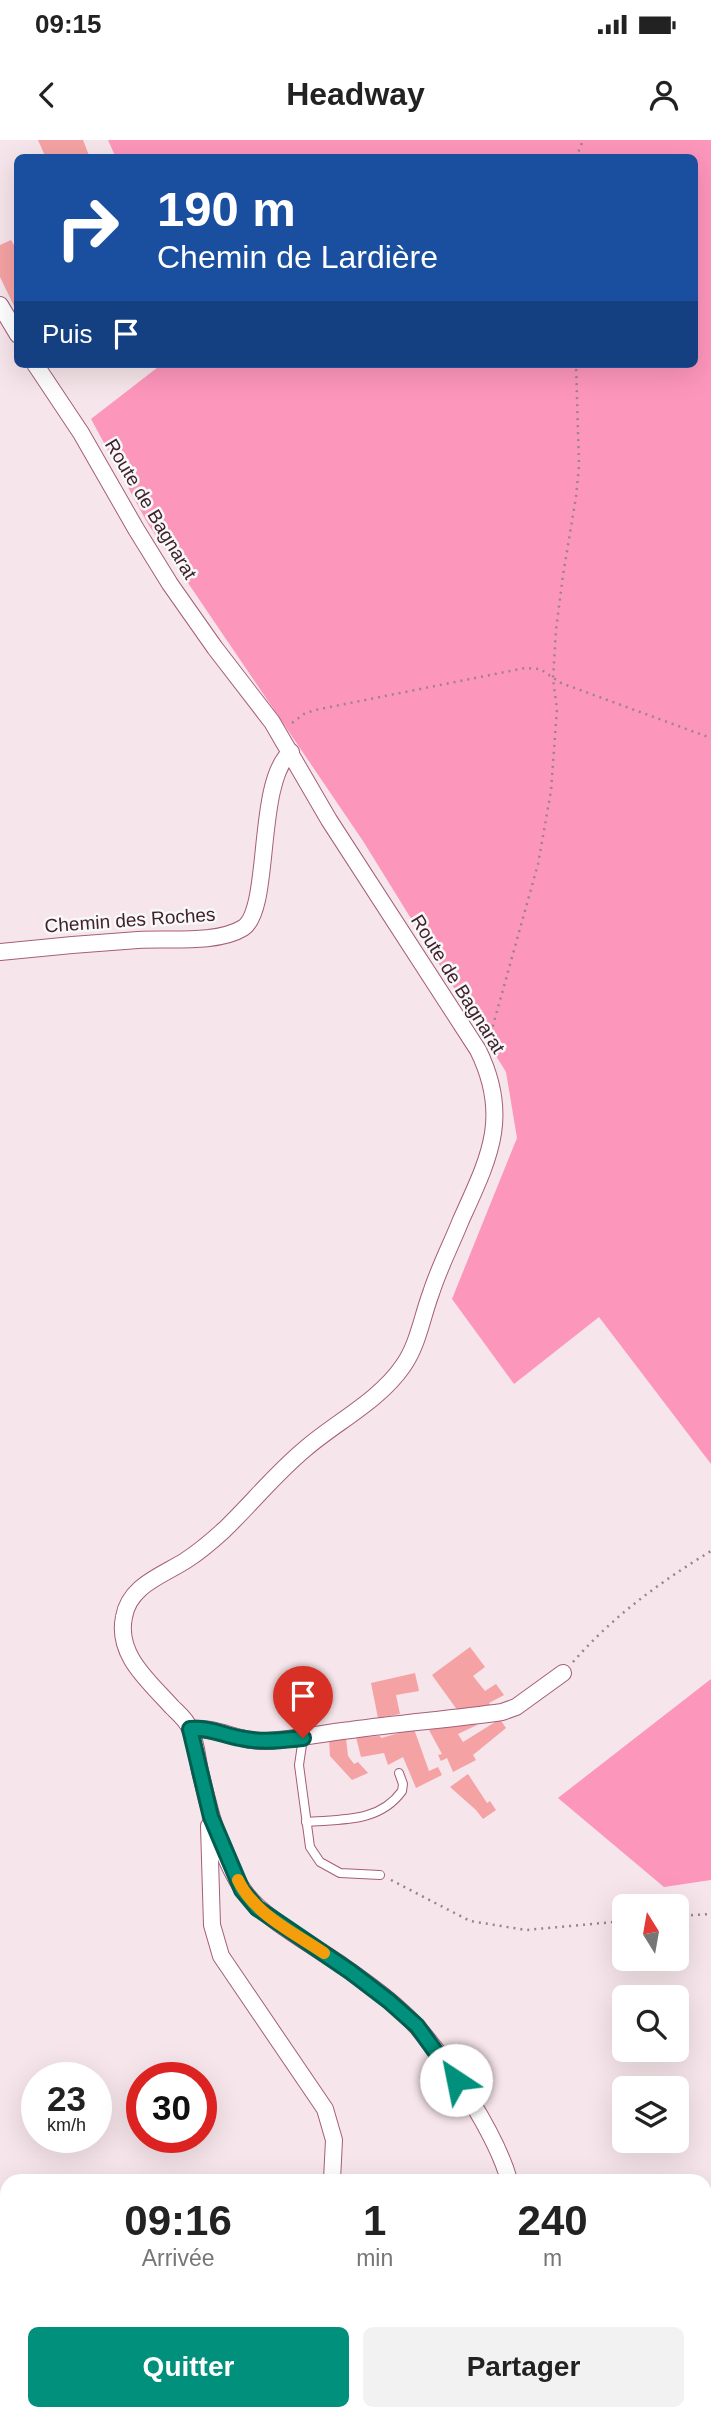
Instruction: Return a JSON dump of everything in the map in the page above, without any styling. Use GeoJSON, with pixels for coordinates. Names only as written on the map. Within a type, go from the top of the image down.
{"type":"FeatureCollection","features":[{"type":"Feature","properties":{"kind":"street"},"geometry":{"type":"LineString","coordinates":[[0,305],[14,328]]}},
{"type":"Feature","properties":{"kind":"street","name":"Route de Bagnarat"},"geometry":{"type":"LineString","coordinates":[[37,368],[80,433],[170,584],[280,734],[329,820],[478,1051],[486,1068],[494,1101],[495,1119],[491,1144],[481,1176],[436,1278],[406,1363],[391,1382],[275,1475],[212,1541],[130,1598],[122,1635],[127,1652],[139,1671],[190,1729]]}},
{"type":"Feature","properties":{"kind":"street","name":"Chemin des Roches"},"geometry":{"type":"LineString","coordinates":[[0,952],[211,937],[244,927],[251,921],[256,909],[263,843],[276,779],[282,761],[291,752]]}},
{"type":"Feature","properties":{"kind":"street"},"geometry":{"type":"LineString","coordinates":[[507,2174],[484,2123],[417,2026],[351,1972],[257,1908],[242,1890],[211,1817],[190,1729],[205,1728],[241,1739],[262,1741],[502,1712],[516,1707],[563,1673]]}},
{"type":"Feature","properties":{"kind":"street"},"geometry":{"type":"LineString","coordinates":[[211,1817],[212,1925],[222,1956],[325,2109],[334,2140],[332,2174]]}},
{"type":"Feature","properties":{"kind":"lane"},"geometry":{"type":"LineString","coordinates":[[303,1738],[299,1765],[310,1847],[320,1861],[340,1873],[380,1875]]}},
{"type":"Feature","properties":{"kind":"lane"},"geometry":{"type":"LineString","coordinates":[[306,1822],[355,1819],[380,1812],[397,1799],[402,1791],[403,1784],[399,1773]]}},
{"type":"Feature","properties":{"kind":"path"},"geometry":{"type":"LineString","coordinates":[[478,1051],[492,1037],[538,864],[551,791],[557,709],[552,678],[562,575],[578,476],[576,368]]}},
{"type":"Feature","properties":{"kind":"path"},"geometry":{"type":"LineString","coordinates":[[280,734],[304,714],[315,710],[525,667],[540,669],[552,678],[711,738]]}},
{"type":"Feature","properties":{"kind":"path"},"geometry":{"type":"LineString","coordinates":[[563,1673],[622,1612],[711,1551]]}},
{"type":"Feature","properties":{"kind":"path"},"geometry":{"type":"LineString","coordinates":[[380,1875],[470,1921],[526,1930],[612,1922]]}},
{"type":"Feature","properties":{"kind":"path"},"geometry":{"type":"LineString","coordinates":[[690,1915],[711,1914]]}},
{"type":"Feature","properties":{"kind":"shaded area"},"geometry":{"type":"Polygon","coordinates":[[[108,140],[711,140],[711,1464],[599,1317],[514,1384],[452,1299],[517,1138],[506,1072],[363,841],[148,524],[91,419],[157,368],[698,368],[698,154],[114,154],[108,140]]]}},
{"type":"Feature","properties":{"kind":"shaded area"},"geometry":{"type":"Polygon","coordinates":[[[711,1679],[711,1880],[664,1887],[558,1798],[711,1679]]]}},
{"type":"Feature","properties":{"kind":"building"},"geometry":{"type":"Polygon","coordinates":[[[38,140],[83,140],[88,154],[44,154],[38,140]]]}},
{"type":"Feature","properties":{"kind":"building"},"geometry":{"type":"Polygon","coordinates":[[[11,240],[14,245],[14,306],[0,277],[0,245],[11,240]]]}},
{"type":"Feature","properties":{"kind":"building"},"geometry":{"type":"Polygon","coordinates":[[[470,1647],[485,1667],[473,1676],[485,1691],[496,1684],[504,1695],[489,1703],[492,1709],[458,1711],[432,1675],[470,1647]]]}},
{"type":"Feature","properties":{"kind":"building"},"geometry":{"type":"Polygon","coordinates":[[[415,1673],[419,1691],[396,1695],[400,1714],[378,1718],[371,1683],[415,1673]]]}},
{"type":"Feature","properties":{"kind":"building"},"geometry":{"type":"Polygon","coordinates":[[[500,1719],[506,1728],[473,1755],[476,1760],[453,1772],[447,1758],[441,1761],[438,1755],[442,1754],[429,1730],[450,1723],[475,1720],[477,1725],[458,1734],[463,1742],[500,1719]]]}},
{"type":"Feature","properties":{"kind":"building"},"geometry":{"type":"Polygon","coordinates":[[[414,1729],[429,1771],[438,1767],[442,1775],[416,1788],[403,1757],[388,1765],[384,1753],[361,1757],[356,1737],[381,1738],[414,1729]]]}},
{"type":"Feature","properties":{"kind":"building"},"geometry":{"type":"Polygon","coordinates":[[[346,1738],[348,1756],[354,1764],[358,1762],[368,1773],[352,1780],[330,1756],[329,1739],[346,1738]]]}},
{"type":"Feature","properties":{"kind":"building"},"geometry":{"type":"Polygon","coordinates":[[[468,1774],[487,1803],[490,1801],[496,1810],[483,1819],[450,1787],[468,1774]]]}},
{"type":"Feature","properties":{"kind":"slow traffic"},"geometry":{"type":"LineString","coordinates":[[238,1880],[242,1890],[257,1908],[324,1953]]}},
{"type":"Feature","properties":{"kind":"route"},"geometry":{"type":"LineString","coordinates":[[303,1738],[262,1741],[241,1739],[205,1728],[190,1729],[211,1817],[220,1842],[242,1890],[257,1908],[389,2001],[417,2026],[456,2080]]}}]}
